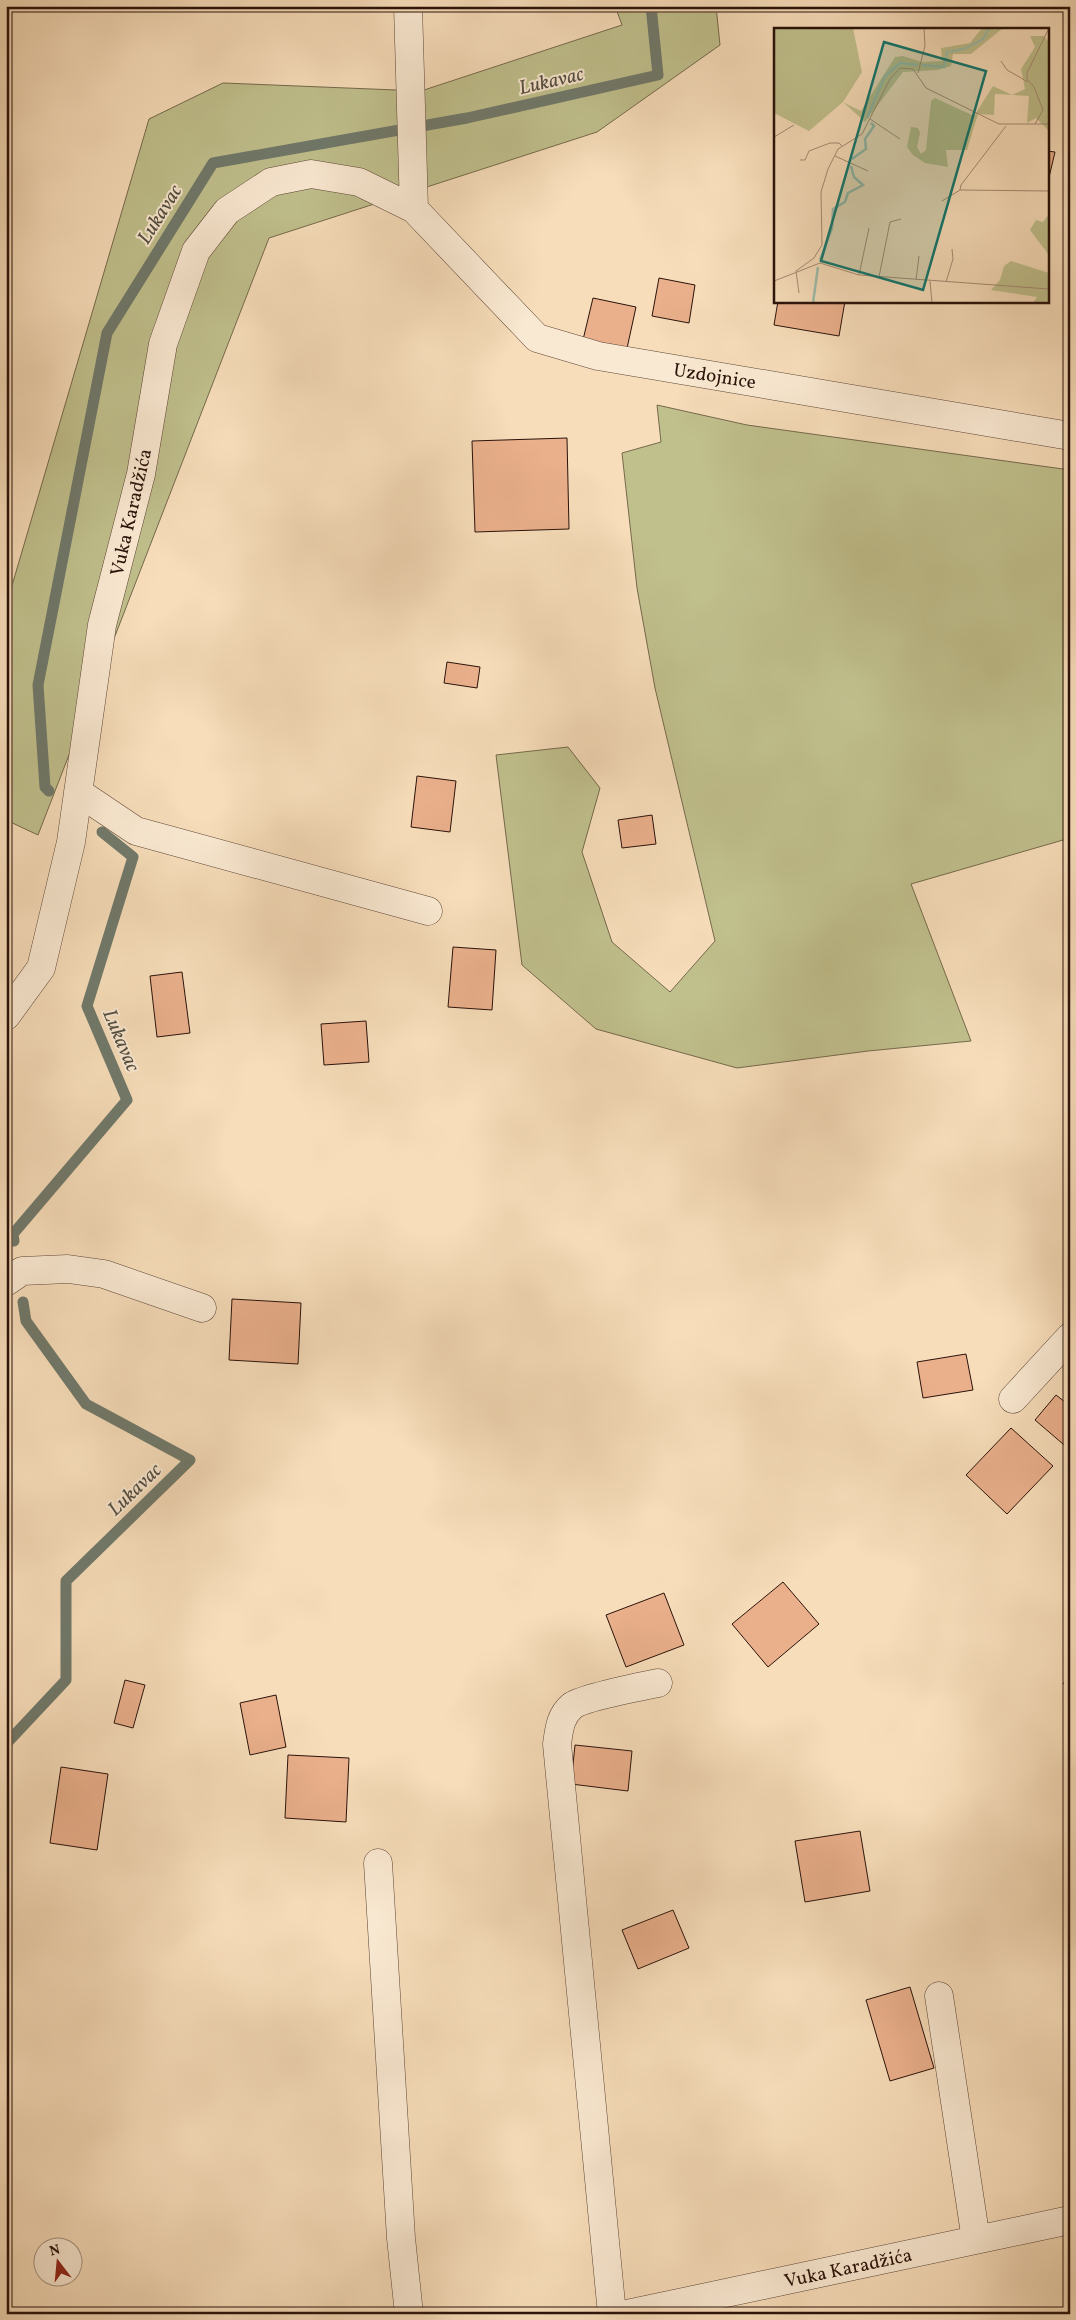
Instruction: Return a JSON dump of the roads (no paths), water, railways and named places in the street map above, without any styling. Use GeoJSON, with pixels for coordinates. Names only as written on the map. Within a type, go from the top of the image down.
{"type":"FeatureCollection","features":[{"type":"Feature","properties":{"kind":"street"},"geometry":{"type":"LineString","coordinates":[[408,6],[414,209]]}},
{"type":"Feature","properties":{"kind":"street","name":"Vuka Karadžića"},"geometry":{"type":"LineString","coordinates":[[6,1016],[41,968],[71,842],[102,626],[141,474],[163,344],[196,251],[227,211],[271,182],[295,177],[311,174],[359,182],[414,209]]}},
{"type":"Feature","properties":{"kind":"street","name":"Uzdojnice"},"geometry":{"type":"LineString","coordinates":[[414,209],[537,338],[598,356],[1070,436]]}},
{"type":"Feature","properties":{"kind":"street"},"geometry":{"type":"LineString","coordinates":[[78,792],[136,831],[428,911]]}},
{"type":"Feature","properties":{"kind":"street"},"geometry":{"type":"LineString","coordinates":[[6,1282],[22,1271],[68,1269],[104,1274],[202,1308]]}},
{"type":"Feature","properties":{"kind":"street"},"geometry":{"type":"LineString","coordinates":[[1013,1399],[1070,1338]]}},
{"type":"Feature","properties":{"kind":"street"},"geometry":{"type":"LineString","coordinates":[[612,2314],[557,1744],[560,1723],[573,1705],[624,1690],[658,1683]]}},
{"type":"Feature","properties":{"kind":"street"},"geometry":{"type":"LineString","coordinates":[[378,1864],[401,2238],[408,2314]]}},
{"type":"Feature","properties":{"kind":"street"},"geometry":{"type":"LineString","coordinates":[[939,1996],[976,2240]]}},
{"type":"Feature","properties":{"kind":"street","name":"Vuka Karadžića"},"geometry":{"type":"LineString","coordinates":[[627,2314],[1070,2220]]}},
{"type":"Feature","properties":{"kind":"waterway","name":"Lukavac"},"geometry":{"type":"LineString","coordinates":[[49,791],[45,787],[38,685],[107,333],[213,163],[467,118],[658,75],[651,6]]}},
{"type":"Feature","properties":{"kind":"waterway","name":"Lukavac"},"geometry":{"type":"LineString","coordinates":[[14,1241],[13,1234],[127,1100],[87,1006],[133,857],[102,832]]}},
{"type":"Feature","properties":{"kind":"waterway","name":"Lukavac"},"geometry":{"type":"LineString","coordinates":[[6,1744],[66,1680],[66,1581],[190,1460],[86,1404],[26,1321],[23,1302]]}}]}
